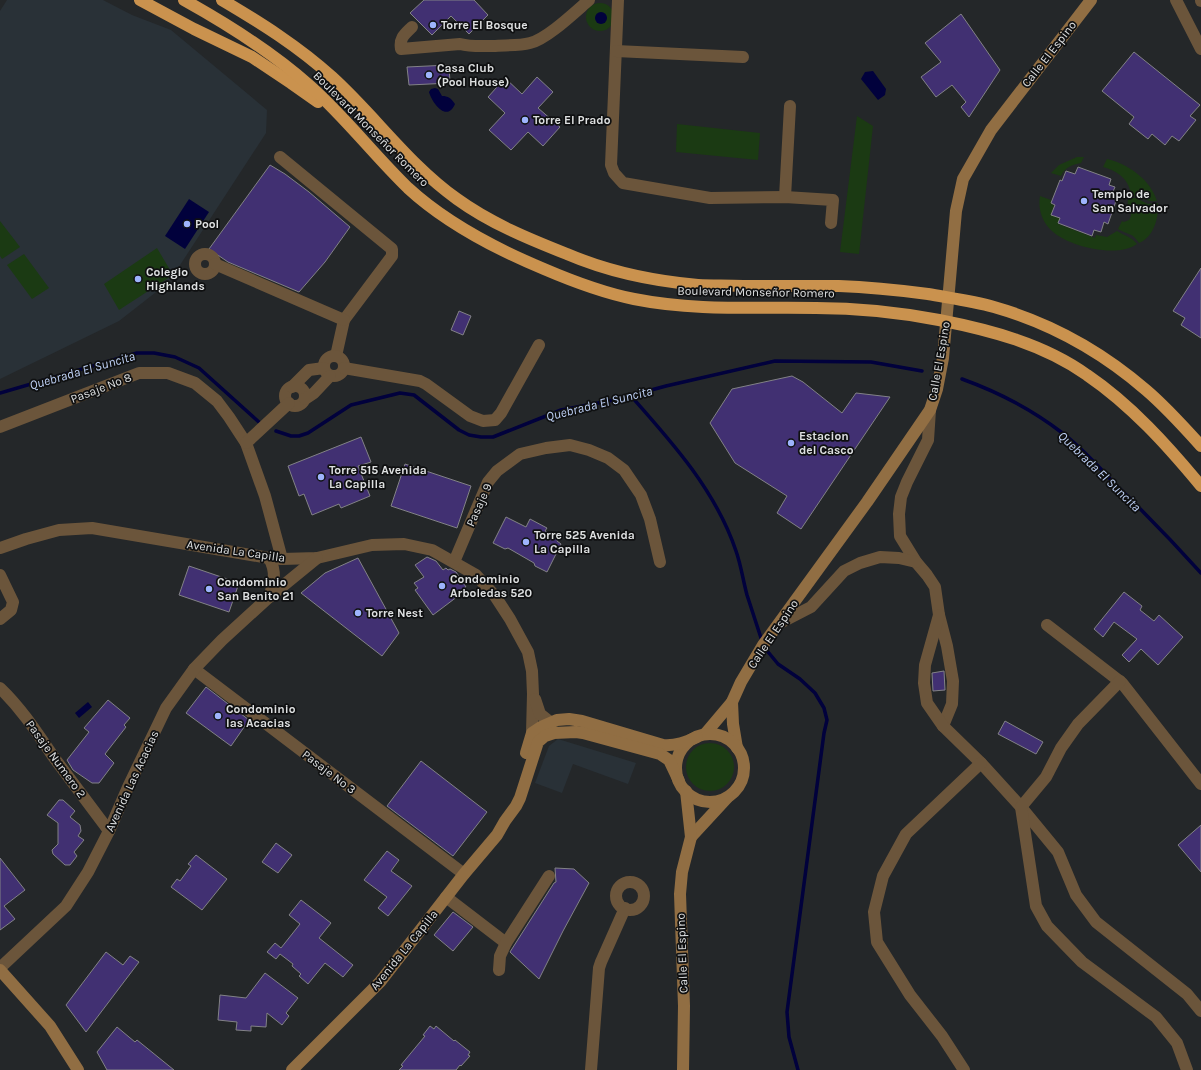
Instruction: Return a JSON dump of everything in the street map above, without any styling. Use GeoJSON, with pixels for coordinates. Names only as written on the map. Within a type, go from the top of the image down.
{"type":"FeatureCollection","features":[{"type":"Feature","properties":{"kind":"highway"},"geometry":{"type":"LineString","coordinates":[[140,0],[194,29],[252,57],[291,83],[348,125]]}},
{"type":"Feature","properties":{"kind":"highway","name":"Boulevard Monseñor Romero"},"geometry":{"type":"LineString","coordinates":[[184,0],[231,27],[260,46],[312,87],[410,189],[448,219],[491,244],[526,261],[600,290],[631,299],[687,306],[735,308],[850,308],[900,313],[982,330],[1016,340],[1064,361],[1086,374],[1128,407],[1152,431],[1201,486]]}},
{"type":"Feature","properties":{"kind":"highway","name":"Boulevard Monseñor Romero"},"geometry":{"type":"LineString","coordinates":[[222,0],[268,27],[334,78],[433,180],[478,212],[522,235],[589,263],[653,280],[701,285],[841,286],[874,288],[956,298],[995,307],[1064,334],[1083,344],[1131,377],[1148,391],[1201,446]]}},
{"type":"Feature","properties":{"kind":"street"},"geometry":{"type":"LineString","coordinates":[[412,27],[402,37],[400,44],[401,49],[460,44],[468,46],[530,43],[542,38],[589,0]]}},
{"type":"Feature","properties":{"kind":"street"},"geometry":{"type":"LineString","coordinates":[[618,0],[611,165],[614,173],[623,183],[710,198],[785,197],[833,200],[830,223]]}},
{"type":"Feature","properties":{"kind":"street","name":"Calle El Espino"},"geometry":{"type":"LineString","coordinates":[[701,736],[732,702],[751,663],[930,410],[937,390],[943,358],[956,211],[966,172],[991,130],[1091,0]]}},
{"type":"Feature","properties":{"kind":"street"},"geometry":{"type":"LineString","coordinates":[[1176,0],[1201,49]]}},
{"type":"Feature","properties":{"kind":"street"},"geometry":{"type":"LineString","coordinates":[[616,51],[743,57]]}},
{"type":"Feature","properties":{"kind":"street"},"geometry":{"type":"LineString","coordinates":[[785,197],[790,106]]}},
{"type":"Feature","properties":{"kind":"street"},"geometry":{"type":"LineString","coordinates":[[280,157],[392,249],[392,256],[344,320],[336,356]]}},
{"type":"Feature","properties":{"kind":"street"},"geometry":{"type":"LineString","coordinates":[[215,264],[344,320]]}},
{"type":"Feature","properties":{"kind":"street"},"geometry":{"type":"LineString","coordinates":[[344,368],[420,381],[470,416],[483,421],[495,420],[501,413],[539,345]]}},
{"type":"Feature","properties":{"kind":"street"},"geometry":{"type":"LineString","coordinates":[[344,368],[340,375],[334,377],[327,372],[309,370],[287,391],[287,401],[292,405],[298,406],[314,393],[327,372],[325,361],[330,357],[336,356],[342,359],[344,362],[344,368]]}},
{"type":"Feature","properties":{"kind":"street","name":"Pasaje No 8"},"geometry":{"type":"LineString","coordinates":[[0,427],[139,373],[161,372],[185,378],[195,383],[221,406],[246,443],[265,496],[282,559]]}},
{"type":"Feature","properties":{"kind":"street"},"geometry":{"type":"LineString","coordinates":[[292,387],[298,387],[303,390],[305,393],[305,399]]}},
{"type":"Feature","properties":{"kind":"street"},"geometry":{"type":"LineString","coordinates":[[246,443],[289,403]]}},
{"type":"Feature","properties":{"kind":"street"},"geometry":{"type":"LineString","coordinates":[[930,410],[928,440],[906,482],[901,497],[898,514],[900,536],[916,562],[935,587],[939,615],[947,646],[953,681],[952,704],[943,726]]}},
{"type":"Feature","properties":{"kind":"street","name":"Pasaje 9"},"geometry":{"type":"LineString","coordinates":[[454,562],[488,482],[497,471],[520,454],[546,448],[570,445],[590,450],[608,458],[624,470],[641,494],[650,519],[660,562]]}},
{"type":"Feature","properties":{"kind":"street","name":"Avenida La Capilla"},"geometry":{"type":"LineString","coordinates":[[0,548],[59,530],[92,528],[268,558],[282,559],[317,558],[372,545],[404,544],[432,550],[476,575],[495,596],[510,619],[528,652],[532,671],[532,733],[519,780],[504,821],[497,835],[464,874],[380,982],[292,1070]]}},
{"type":"Feature","properties":{"kind":"street"},"geometry":{"type":"LineString","coordinates":[[780,623],[810,607],[844,571],[860,563],[880,556],[916,562]]}},
{"type":"Feature","properties":{"kind":"street","name":"Avenida Las Acacias"},"geometry":{"type":"LineString","coordinates":[[268,558],[272,564],[275,579],[268,598]]}},
{"type":"Feature","properties":{"kind":"street","name":"Avenida Las Acacias"},"geometry":{"type":"LineString","coordinates":[[0,969],[66,906],[88,872],[109,831],[166,708],[194,669],[222,640],[268,598],[317,558]]}},
{"type":"Feature","properties":{"kind":"street"},"geometry":{"type":"LineString","coordinates":[[0,575],[13,602],[11,610],[0,619]]}},
{"type":"Feature","properties":{"kind":"street"},"geometry":{"type":"LineString","coordinates":[[939,615],[924,665],[924,683],[927,703],[943,726],[981,763],[1022,807],[1058,852],[1076,895],[1096,922],[1187,994],[1201,1011]]}},
{"type":"Feature","properties":{"kind":"street"},"geometry":{"type":"LineString","coordinates":[[1047,625],[1120,681],[1201,784]]}},
{"type":"Feature","properties":{"kind":"street","name":"Pasaje No 3"},"geometry":{"type":"LineString","coordinates":[[194,669],[464,874]]}},
{"type":"Feature","properties":{"kind":"street"},"geometry":{"type":"LineString","coordinates":[[1120,681],[1078,724],[1061,748],[1046,777],[1022,807],[1036,906],[1047,926],[1082,962],[1156,1017],[1177,1043],[1187,1070]]}},
{"type":"Feature","properties":{"kind":"street","name":"Pasaje Numero 2"},"geometry":{"type":"LineString","coordinates":[[0,688],[30,722],[73,784],[109,831]]}},
{"type":"Feature","properties":{"kind":"street","name":"Avenida La Capilla"},"geometry":{"type":"LineString","coordinates":[[504,821],[516,806],[520,798],[538,742],[552,728],[540,714],[533,694]]}},
{"type":"Feature","properties":{"kind":"street"},"geometry":{"type":"LineString","coordinates":[[732,702],[737,748]]}},
{"type":"Feature","properties":{"kind":"street"},"geometry":{"type":"LineString","coordinates":[[532,733],[552,728],[559,732],[583,733],[660,754],[669,760],[682,786],[694,798],[707,802],[718,801],[730,796],[738,787],[744,773],[744,761],[737,748],[732,742],[724,737],[714,734],[701,736],[683,743],[663,745],[582,721],[569,719],[557,720],[552,728]]}},
{"type":"Feature","properties":{"kind":"street"},"geometry":{"type":"LineString","coordinates":[[682,786],[676,769],[678,757],[687,744],[701,736]]}},
{"type":"Feature","properties":{"kind":"street"},"geometry":{"type":"LineString","coordinates":[[964,1070],[942,1036],[910,995],[877,942],[874,912],[883,876],[906,834],[981,763]]}},
{"type":"Feature","properties":{"kind":"street","name":"Calle El Espino"},"geometry":{"type":"LineString","coordinates":[[682,786],[691,837],[682,872],[680,894],[684,1006],[683,1070]]}},
{"type":"Feature","properties":{"kind":"street","name":"Calle El Espino"},"geometry":{"type":"LineString","coordinates":[[691,837],[730,796]]}},
{"type":"Feature","properties":{"kind":"street"},"geometry":{"type":"LineString","coordinates":[[499,970],[500,956],[506,943],[550,876]]}},
{"type":"Feature","properties":{"kind":"street"},"geometry":{"type":"LineString","coordinates":[[446,897],[506,943]]}},
{"type":"Feature","properties":{"kind":"street"},"geometry":{"type":"LineString","coordinates":[[591,1070],[599,968],[625,908]]}},
{"type":"Feature","properties":{"kind":"street"},"geometry":{"type":"LineString","coordinates":[[0,969],[50,1026],[78,1070]]}},
{"type":"Feature","properties":{"kind":"shaded area","name":"Colegio Highlands"},"geometry":{"type":"Polygon","coordinates":[[[7,0],[103,0],[132,15],[171,30],[267,110],[266,133],[169,282],[119,321],[0,379],[0,11],[7,0]]]}},
{"type":"Feature","properties":{"kind":"shaded area"},"geometry":{"type":"Polygon","coordinates":[[[599,12],[603,12],[607,18],[603,24],[599,24],[595,20],[595,16],[599,12]]]}},
{"type":"Feature","properties":{"kind":"shaded area"},"geometry":{"type":"Polygon","coordinates":[[[873,71],[886,89],[885,95],[878,100],[861,79],[865,72],[873,71]]]}},
{"type":"Feature","properties":{"kind":"shaded area"},"geometry":{"type":"Polygon","coordinates":[[[431,89],[438,89],[442,96],[448,97],[454,102],[455,104],[452,109],[448,112],[440,109],[433,101],[429,92],[431,89]]]}},
{"type":"Feature","properties":{"kind":"shaded area","name":"Pool"},"geometry":{"type":"Polygon","coordinates":[[[189,199],[209,212],[185,249],[165,236],[189,199]]]}},
{"type":"Feature","properties":{"kind":"shaded area"},"geometry":{"type":"Polygon","coordinates":[[[88,702],[92,707],[79,718],[75,713],[88,702]]]}},
{"type":"Feature","properties":{"kind":"shaded area"},"geometry":{"type":"Polygon","coordinates":[[[558,739],[636,763],[628,784],[573,764],[562,793],[535,783],[549,746],[558,739]]]}},
{"type":"Feature","properties":{"kind":"green space"},"geometry":{"type":"Polygon","coordinates":[[[600,3],[610,7],[614,17],[610,27],[600,31],[590,27],[586,17],[590,7],[600,3]]]}},
{"type":"Feature","properties":{"kind":"green space"},"geometry":{"type":"Polygon","coordinates":[[[857,116],[873,126],[859,254],[840,252],[857,116]]]}},
{"type":"Feature","properties":{"kind":"green space"},"geometry":{"type":"Polygon","coordinates":[[[677,124],[760,133],[758,160],[676,152],[677,124]]]}},
{"type":"Feature","properties":{"kind":"green space"},"geometry":{"type":"Polygon","coordinates":[[[1077,157],[1084,157],[1081,163],[1069,167],[1061,176],[1051,173],[1059,165],[1077,157]]]}},
{"type":"Feature","properties":{"kind":"green space"},"geometry":{"type":"Polygon","coordinates":[[[1107,159],[1123,165],[1144,179],[1154,193],[1157,201],[1150,201],[1131,196],[1126,181],[1114,171],[1103,167],[1107,159]]]}},
{"type":"Feature","properties":{"kind":"green space"},"geometry":{"type":"Polygon","coordinates":[[[1040,196],[1051,200],[1051,204],[1054,205],[1051,215],[1060,218],[1058,224],[1095,238],[1096,235],[1107,237],[1117,231],[1131,238],[1137,244],[1128,248],[1117,250],[1104,250],[1078,245],[1066,240],[1049,228],[1044,221],[1040,209],[1040,196]]]}},
{"type":"Feature","properties":{"kind":"green space"},"geometry":{"type":"Polygon","coordinates":[[[1128,198],[1136,198],[1148,204],[1158,203],[1158,214],[1152,231],[1139,243],[1132,235],[1118,229],[1122,221],[1124,222],[1129,220],[1131,216],[1128,207],[1128,198]]]}},
{"type":"Feature","properties":{"kind":"green space"},"geometry":{"type":"Polygon","coordinates":[[[0,221],[20,247],[2,259],[0,256],[0,221]]]}},
{"type":"Feature","properties":{"kind":"green space","name":"Colegio Highlands"},"geometry":{"type":"Polygon","coordinates":[[[157,248],[173,275],[119,310],[104,284],[157,248]]]}},
{"type":"Feature","properties":{"kind":"green space"},"geometry":{"type":"Polygon","coordinates":[[[24,254],[49,288],[32,299],[7,265],[24,254]]]}},
{"type":"Feature","properties":{"kind":"green space"},"geometry":{"type":"Polygon","coordinates":[[[710,743],[719,745],[727,750],[732,758],[734,767],[732,776],[727,784],[719,789],[710,791],[701,789],[693,784],[688,776],[686,767],[688,758],[693,750],[701,745],[710,743]]]}},
{"type":"Feature","properties":{"kind":"building","name":"Torre El Bosque"},"geometry":{"type":"Polygon","coordinates":[[[424,0],[474,0],[488,15],[469,34],[451,16],[432,35],[410,13],[424,0]]]}},
{"type":"Feature","properties":{"kind":"building"},"geometry":{"type":"Polygon","coordinates":[[[961,14],[1000,70],[969,117],[961,107],[966,102],[952,85],[936,97],[921,77],[941,62],[925,43],[961,14]]]}},
{"type":"Feature","properties":{"kind":"building"},"geometry":{"type":"Polygon","coordinates":[[[1134,52],[1200,105],[1190,116],[1196,120],[1179,141],[1172,136],[1165,145],[1152,134],[1148,139],[1129,124],[1134,117],[1102,91],[1134,52]]]}},
{"type":"Feature","properties":{"kind":"building","name":"Casa Club (Pool House)"},"geometry":{"type":"Polygon","coordinates":[[[449,65],[450,83],[409,85],[407,67],[449,65]]]}},
{"type":"Feature","properties":{"kind":"building","name":"Torre El Prado"},"geometry":{"type":"Polygon","coordinates":[[[537,77],[553,92],[538,108],[560,127],[543,146],[528,132],[511,150],[489,130],[505,113],[488,97],[505,78],[522,94],[537,77]]]}},
{"type":"Feature","properties":{"kind":"building"},"geometry":{"type":"Polygon","coordinates":[[[270,165],[309,192],[350,227],[325,262],[299,292],[228,262],[209,249],[270,165]]]}},
{"type":"Feature","properties":{"kind":"building","name":"Templo de San Salvador"},"geometry":{"type":"Polygon","coordinates":[[[1078,167],[1111,179],[1109,185],[1115,187],[1111,196],[1117,198],[1108,224],[1104,222],[1101,232],[1094,230],[1092,236],[1058,223],[1060,218],[1051,215],[1055,205],[1051,203],[1060,180],[1062,181],[1066,171],[1075,174],[1078,167]]]}},
{"type":"Feature","properties":{"kind":"building"},"geometry":{"type":"Polygon","coordinates":[[[1201,268],[1201,338],[1181,325],[1185,318],[1173,311],[1201,268]]]}},
{"type":"Feature","properties":{"kind":"building"},"geometry":{"type":"Polygon","coordinates":[[[459,311],[471,316],[463,335],[451,330],[459,311]]]}},
{"type":"Feature","properties":{"kind":"building","name":"Estacion del Casco"},"geometry":{"type":"Polygon","coordinates":[[[792,376],[803,382],[842,413],[856,393],[890,397],[801,529],[777,513],[787,496],[735,463],[710,423],[732,389],[792,376]]]}},
{"type":"Feature","properties":{"kind":"building","name":"Torre 515 Avenida La Capilla"},"geometry":{"type":"Polygon","coordinates":[[[361,437],[371,462],[358,466],[370,496],[341,508],[339,504],[312,515],[304,494],[299,496],[288,466],[361,437]]]}},
{"type":"Feature","properties":{"kind":"building"},"geometry":{"type":"Polygon","coordinates":[[[405,464],[471,486],[457,528],[391,506],[405,464]]]}},
{"type":"Feature","properties":{"kind":"building","name":"Torre 525 Avenida La Capilla"},"geometry":{"type":"Polygon","coordinates":[[[506,517],[526,527],[530,519],[547,528],[545,531],[558,538],[557,541],[561,544],[547,572],[508,548],[505,549],[493,543],[506,517]]]}},
{"type":"Feature","properties":{"kind":"building","name":"Condominio Arboledas 520"},"geometry":{"type":"Polygon","coordinates":[[[427,557],[436,561],[443,570],[446,568],[456,572],[466,587],[464,588],[466,590],[433,615],[415,590],[418,588],[414,583],[424,577],[415,565],[427,557]]]}},
{"type":"Feature","properties":{"kind":"building","name":"Torre Nest"},"geometry":{"type":"Polygon","coordinates":[[[358,558],[399,633],[382,656],[301,593],[325,573],[358,558]]]}},
{"type":"Feature","properties":{"kind":"building","name":"Condominio San Benito 21"},"geometry":{"type":"Polygon","coordinates":[[[189,566],[239,583],[229,612],[179,595],[189,566]]]}},
{"type":"Feature","properties":{"kind":"building"},"geometry":{"type":"Polygon","coordinates":[[[1124,592],[1142,606],[1140,610],[1154,621],[1159,615],[1183,637],[1158,665],[1141,649],[1129,662],[1122,655],[1137,639],[1114,622],[1103,637],[1094,629],[1124,592]]]}},
{"type":"Feature","properties":{"kind":"building"},"geometry":{"type":"Polygon","coordinates":[[[944,671],[945,690],[933,691],[932,673],[944,671]]]}},
{"type":"Feature","properties":{"kind":"building","name":"Condominio las Acacias"},"geometry":{"type":"Polygon","coordinates":[[[206,687],[249,720],[231,746],[186,713],[206,687]]]}},
{"type":"Feature","properties":{"kind":"building"},"geometry":{"type":"Polygon","coordinates":[[[108,700],[130,718],[124,725],[126,727],[105,754],[114,763],[99,783],[92,783],[73,770],[67,760],[89,732],[84,728],[108,700]]]}},
{"type":"Feature","properties":{"kind":"building"},"geometry":{"type":"Polygon","coordinates":[[[1005,721],[1043,742],[1036,754],[998,734],[1005,721]]]}},
{"type":"Feature","properties":{"kind":"building"},"geometry":{"type":"Polygon","coordinates":[[[421,761],[487,812],[453,856],[387,806],[421,761]]]}},
{"type":"Feature","properties":{"kind":"building"},"geometry":{"type":"Polygon","coordinates":[[[59,800],[63,800],[75,811],[70,817],[80,825],[81,831],[78,836],[84,840],[74,852],[77,856],[70,865],[65,865],[53,854],[52,850],[58,844],[58,823],[47,815],[59,800]]]}},
{"type":"Feature","properties":{"kind":"building"},"geometry":{"type":"Polygon","coordinates":[[[1201,825],[1201,872],[1178,845],[1201,825]]]}},
{"type":"Feature","properties":{"kind":"building"},"geometry":{"type":"Polygon","coordinates":[[[276,843],[292,855],[278,873],[262,862],[276,843]]]}},
{"type":"Feature","properties":{"kind":"building"},"geometry":{"type":"Polygon","coordinates":[[[387,851],[399,860],[391,871],[412,886],[388,916],[378,908],[387,897],[364,880],[387,851]]]}},
{"type":"Feature","properties":{"kind":"building"},"geometry":{"type":"Polygon","coordinates":[[[196,855],[227,879],[202,910],[171,887],[177,879],[180,881],[191,866],[188,864],[196,855]]]}},
{"type":"Feature","properties":{"kind":"building"},"geometry":{"type":"Polygon","coordinates":[[[0,858],[25,890],[4,906],[15,919],[0,930],[0,858]]]}},
{"type":"Feature","properties":{"kind":"building"},"geometry":{"type":"Polygon","coordinates":[[[555,868],[574,869],[589,883],[539,979],[510,952],[556,882],[555,868]]]}},
{"type":"Feature","properties":{"kind":"building"},"geometry":{"type":"Polygon","coordinates":[[[301,900],[331,923],[319,938],[353,965],[343,977],[325,963],[308,984],[299,976],[301,974],[292,966],[293,964],[280,954],[276,959],[267,952],[275,943],[281,948],[300,924],[289,915],[301,900]]]}},
{"type":"Feature","properties":{"kind":"building"},"geometry":{"type":"Polygon","coordinates":[[[453,912],[473,927],[453,951],[434,935],[453,912]]]}},
{"type":"Feature","properties":{"kind":"building"},"geometry":{"type":"Polygon","coordinates":[[[106,952],[123,965],[130,956],[139,962],[86,1032],[66,1005],[106,952]]]}},
{"type":"Feature","properties":{"kind":"building"},"geometry":{"type":"Polygon","coordinates":[[[265,973],[298,998],[286,1013],[289,1016],[282,1025],[267,1013],[266,1027],[251,1026],[251,1031],[236,1030],[237,1022],[218,1020],[220,995],[246,998],[265,973]]]}},
{"type":"Feature","properties":{"kind":"building"},"geometry":{"type":"Polygon","coordinates":[[[430,1026],[434,1029],[436,1026],[454,1041],[455,1040],[470,1052],[468,1055],[470,1056],[456,1070],[399,1070],[403,1066],[401,1065],[425,1036],[423,1035],[430,1026]]]}},
{"type":"Feature","properties":{"kind":"building"},"geometry":{"type":"Polygon","coordinates":[[[117,1027],[135,1042],[137,1040],[174,1070],[107,1070],[97,1052],[117,1027]]]}},
{"type":"Feature","properties":{"kind":"waterway","name":"Quebrada El Suncita"},"geometry":{"type":"LineString","coordinates":[[0,393],[137,353],[154,353],[175,357],[199,368],[260,423]]}},
{"type":"Feature","properties":{"kind":"waterway","name":"Quebrada El Suncita"},"geometry":{"type":"LineString","coordinates":[[276,431],[291,436],[299,436],[308,433],[351,405],[400,393],[414,395],[459,430],[469,435],[493,437],[561,410],[614,400],[666,386],[775,361],[871,362],[922,371]]}},
{"type":"Feature","properties":{"kind":"waterway","name":"Quebrada El Suncita"},"geometry":{"type":"LineString","coordinates":[[962,379],[1014,402],[1038,416],[1068,438],[1089,456],[1201,573]]}},
{"type":"Feature","properties":{"kind":"waterway"},"geometry":{"type":"LineString","coordinates":[[631,396],[677,449],[705,488],[717,508],[736,551],[747,595],[762,641]]}},
{"type":"Feature","properties":{"kind":"waterway"},"geometry":{"type":"LineString","coordinates":[[764,647],[778,664],[800,679],[815,693],[824,708],[827,720],[824,733],[787,1012],[789,1037],[798,1070]]}},
{"type":"Feature","properties":{"kind":"place","name":"Torre El Bosque"},"geometry":{"type":"Point","coordinates":[433,25]}},
{"type":"Feature","properties":{"kind":"place","name":"Casa Club (Pool House)"},"geometry":{"type":"Point","coordinates":[429,75]}},
{"type":"Feature","properties":{"kind":"place","name":"Torre El Prado"},"geometry":{"type":"Point","coordinates":[525,120]}},
{"type":"Feature","properties":{"kind":"place","name":"Templo de San Salvador"},"geometry":{"type":"Point","coordinates":[1084,201]}},
{"type":"Feature","properties":{"kind":"place","name":"Pool"},"geometry":{"type":"Point","coordinates":[187,224]}},
{"type":"Feature","properties":{"kind":"place","name":"Colegio Highlands"},"geometry":{"type":"Point","coordinates":[138,279]}},
{"type":"Feature","properties":{"kind":"place","name":"Estacion del Casco"},"geometry":{"type":"Point","coordinates":[791,443]}},
{"type":"Feature","properties":{"kind":"place","name":"Torre 515 Avenida La Capilla"},"geometry":{"type":"Point","coordinates":[321,477]}},
{"type":"Feature","properties":{"kind":"place","name":"Torre 525 Avenida La Capilla"},"geometry":{"type":"Point","coordinates":[526,542]}},
{"type":"Feature","properties":{"kind":"place","name":"Condominio Arboledas 520"},"geometry":{"type":"Point","coordinates":[442,586]}},
{"type":"Feature","properties":{"kind":"place","name":"Condominio San Benito 21"},"geometry":{"type":"Point","coordinates":[209,589]}},
{"type":"Feature","properties":{"kind":"place","name":"Torre Nest"},"geometry":{"type":"Point","coordinates":[358,613]}},
{"type":"Feature","properties":{"kind":"place","name":"Condominio las Acacias"},"geometry":{"type":"Point","coordinates":[218,716]}}]}
